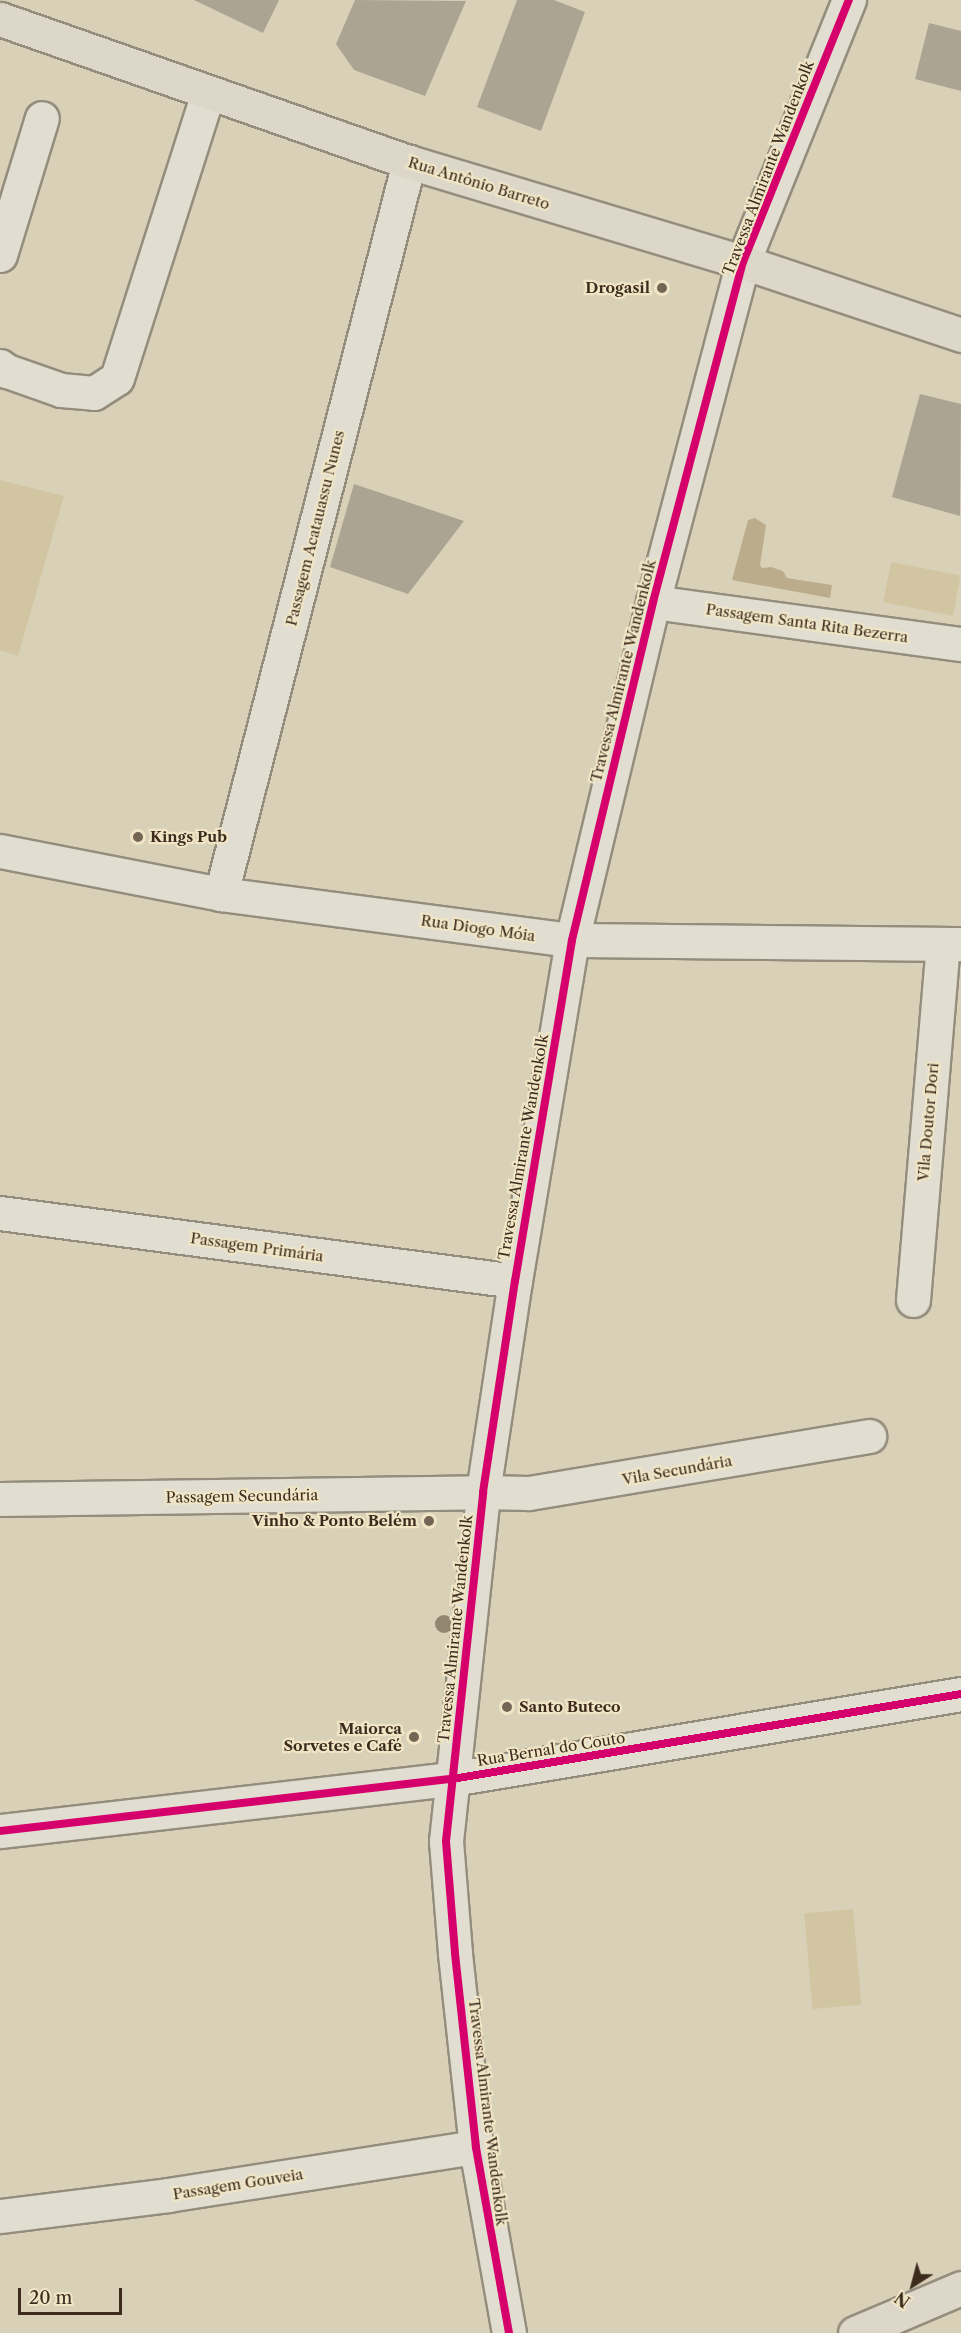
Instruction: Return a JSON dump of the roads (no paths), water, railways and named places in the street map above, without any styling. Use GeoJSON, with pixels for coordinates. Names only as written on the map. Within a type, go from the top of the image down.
{"type":"FeatureCollection","features":[{"type":"Feature","properties":{"kind":"main road","name":"Rua Antônio Barreto"},"geometry":{"type":"LineString","coordinates":[[0,20],[409,162],[743,262],[961,335]]}},
{"type":"Feature","properties":{"kind":"main road"},"geometry":{"type":"LineString","coordinates":[[855,2333],[961,2288]]}},
{"type":"Feature","properties":{"kind":"street","name":"Travessa Almirante Wandenkolk"},"geometry":{"type":"LineString","coordinates":[[508,2333],[476,2147],[455,1953],[446,1841],[483,1492],[514,1281],[572,940],[653,602],[743,262],[849,0]]}},
{"type":"Feature","properties":{"kind":"street"},"geometry":{"type":"LineString","coordinates":[[0,366],[61,390],[94,393],[117,378],[208,92]]}},
{"type":"Feature","properties":{"kind":"street"},"geometry":{"type":"LineString","coordinates":[[0,255],[42,118]]}},
{"type":"Feature","properties":{"kind":"street","name":"Passagem Acatauassu Nunes"},"geometry":{"type":"LineString","coordinates":[[221,894],[409,162]]}},
{"type":"Feature","properties":{"kind":"street","name":"Passagem Santa Rita Bezerra"},"geometry":{"type":"LineString","coordinates":[[653,602],[961,644]]}},
{"type":"Feature","properties":{"kind":"street","name":"Rua Diogo Móia"},"geometry":{"type":"LineString","coordinates":[[0,850],[221,894],[572,940],[952,944]]}},
{"type":"Feature","properties":{"kind":"street","name":"Vila Doutor Dori"},"geometry":{"type":"LineString","coordinates":[[913,1300],[952,944]]}},
{"type":"Feature","properties":{"kind":"street","name":"Passagem Primária"},"geometry":{"type":"LineString","coordinates":[[0,1213],[514,1281]]}},
{"type":"Feature","properties":{"kind":"street","name":"Vila Secundária"},"geometry":{"type":"LineString","coordinates":[[483,1492],[529,1494],[567,1489],[869,1436]]}},
{"type":"Feature","properties":{"kind":"street","name":"Passagem Secundária"},"geometry":{"type":"LineString","coordinates":[[0,1499],[483,1492]]}},
{"type":"Feature","properties":{"kind":"street","name":"Rua Bernal do Couto"},"geometry":{"type":"LineString","coordinates":[[0,1832],[452,1779],[961,1694]]}},
{"type":"Feature","properties":{"kind":"street","name":"Passagem Gouveia"},"geometry":{"type":"LineString","coordinates":[[0,2216],[168,2194],[476,2147]]}},
{"type":"Feature","properties":{"kind":"place","name":"Drogasil"},"geometry":{"type":"Point","coordinates":[662,288]}},
{"type":"Feature","properties":{"kind":"place","name":"Kings Pub"},"geometry":{"type":"Point","coordinates":[138,837]}},
{"type":"Feature","properties":{"kind":"place","name":"Vinho & Ponto Belém"},"geometry":{"type":"Point","coordinates":[429,1521]}},
{"type":"Feature","properties":{"kind":"place","name":"Santo Buteco"},"geometry":{"type":"Point","coordinates":[507,1707]}},
{"type":"Feature","properties":{"kind":"place","name":"Maiorca Sorvetes e Café"},"geometry":{"type":"Point","coordinates":[414,1737]}}]}
